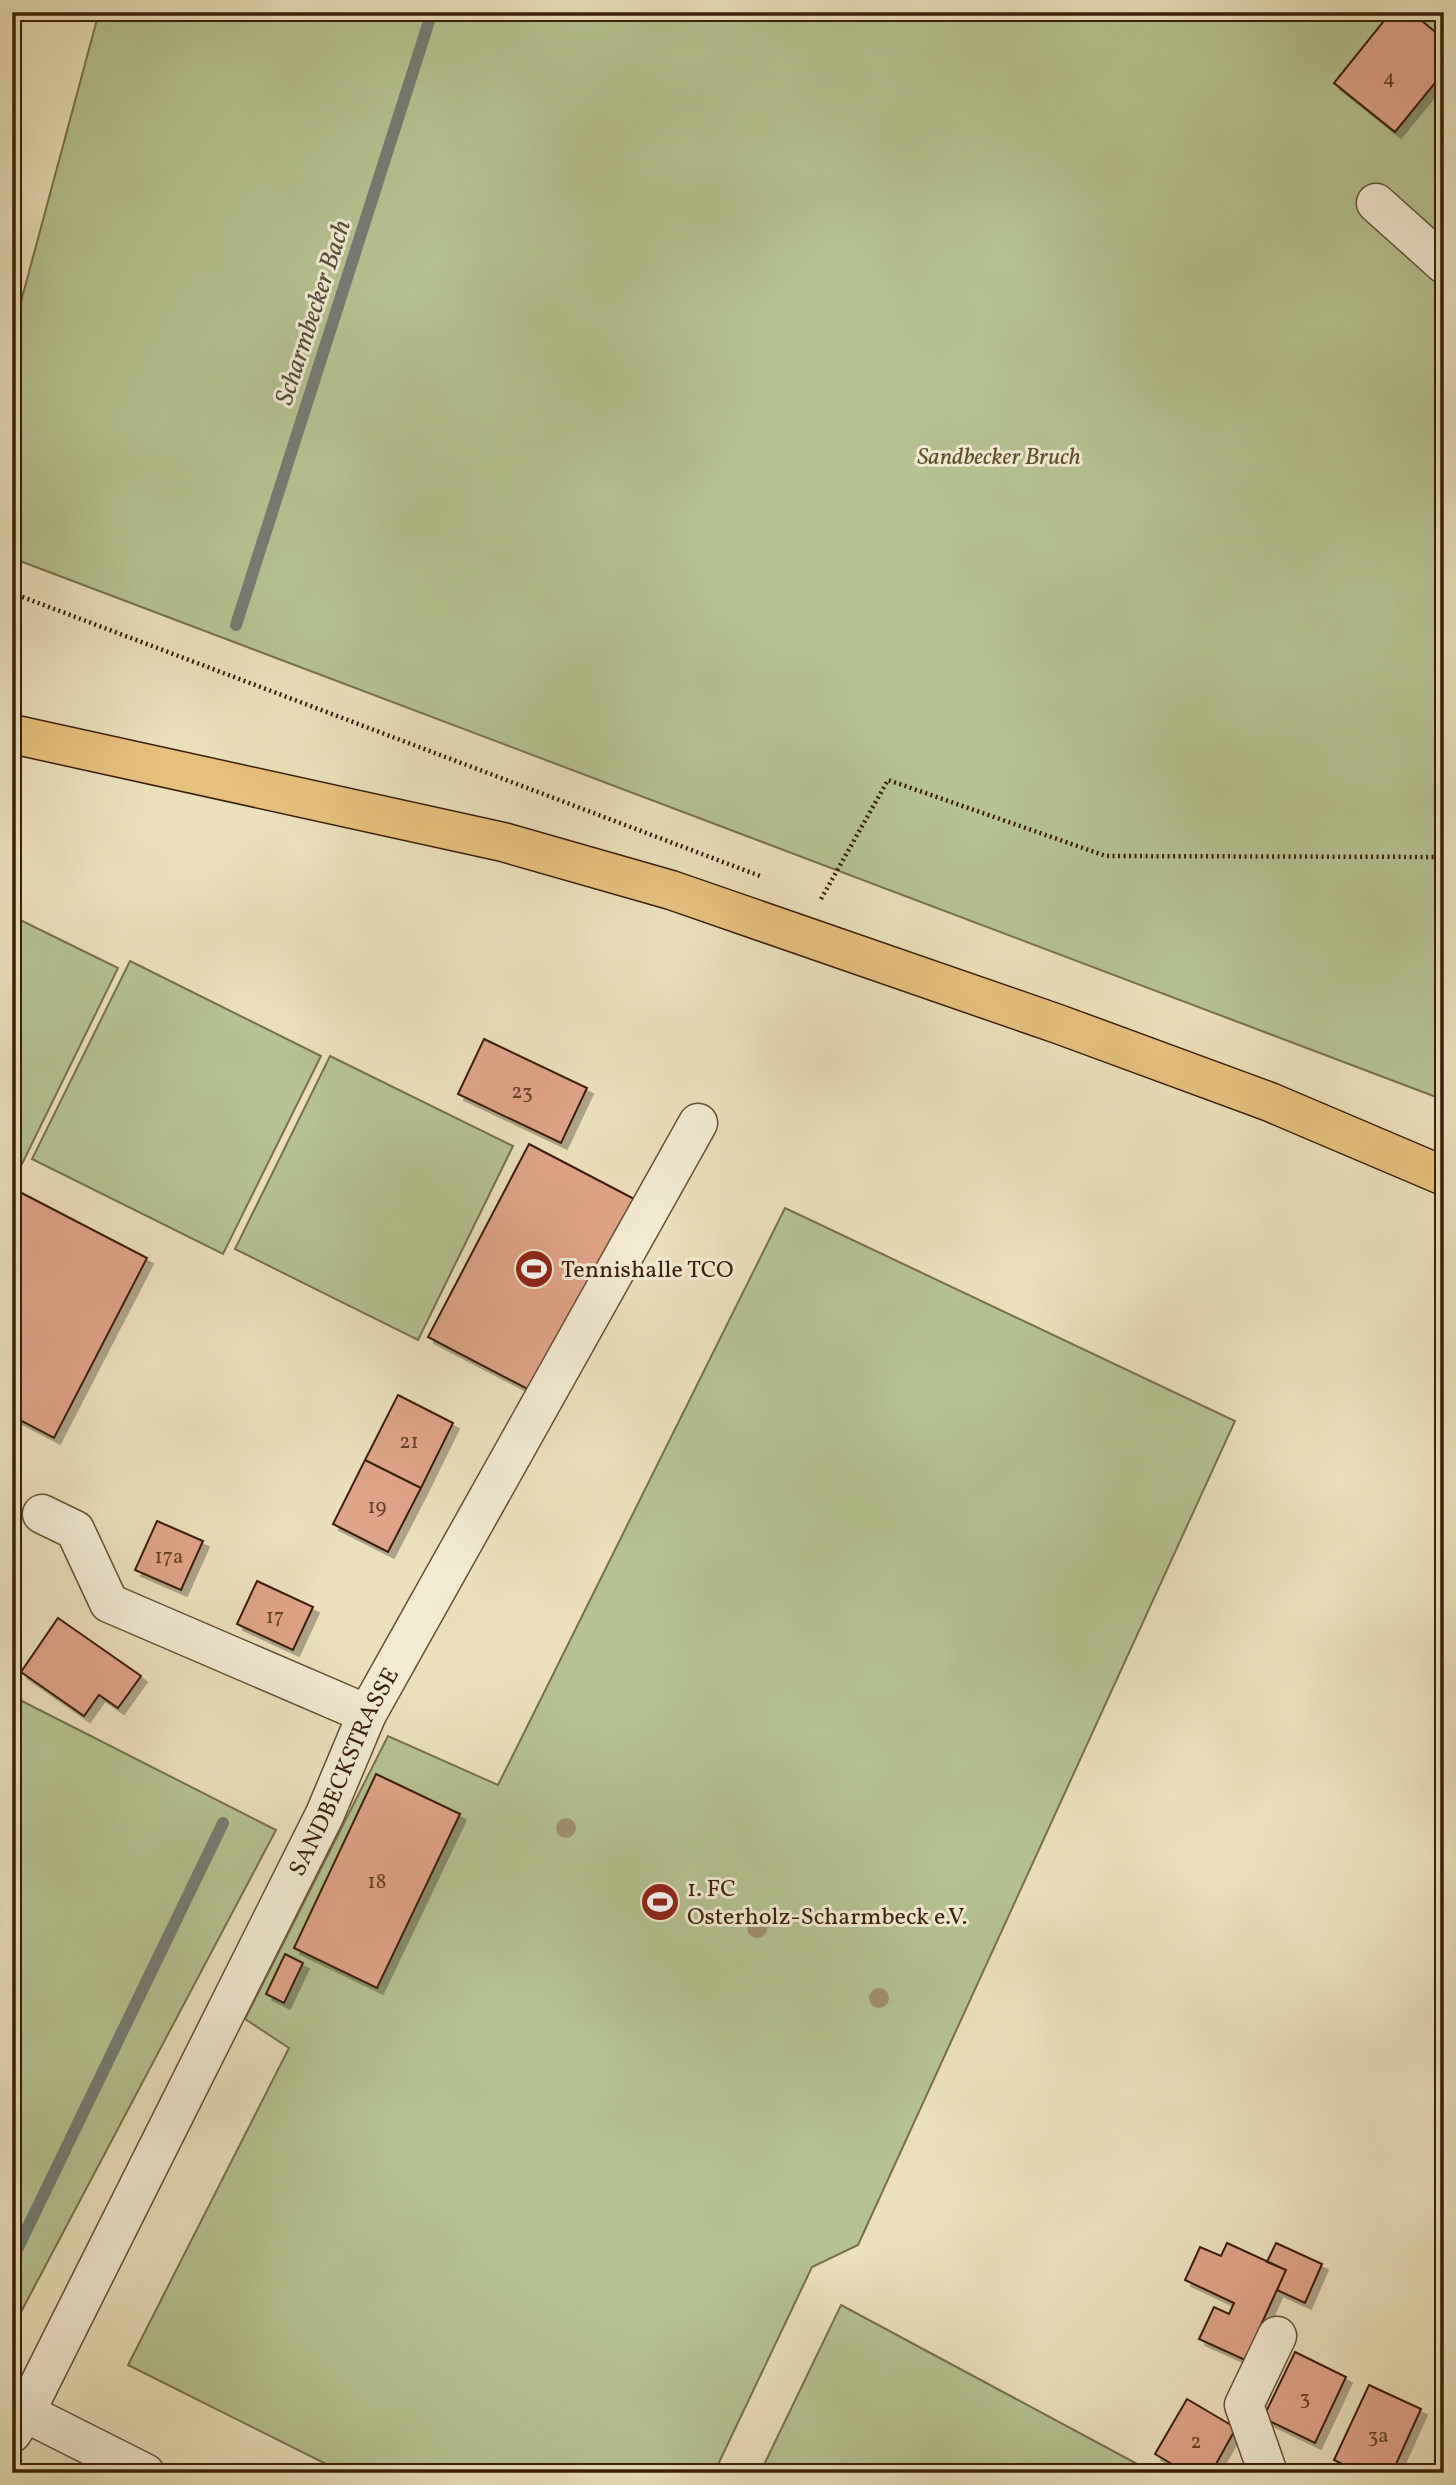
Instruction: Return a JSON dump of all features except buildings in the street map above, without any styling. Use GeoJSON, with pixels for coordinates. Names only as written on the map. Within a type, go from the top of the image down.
{"type":"FeatureCollection","features":[{"type":"Feature","properties":{"kind":"main road"},"geometry":{"type":"LineString","coordinates":[[12,734],[503,842],[671,890],[1058,1024],[1270,1102],[1444,1176]]}},
{"type":"Feature","properties":{"kind":"street"},"geometry":{"type":"LineString","coordinates":[[1376,203],[1444,264]]}},
{"type":"Feature","properties":{"kind":"street","name":"SANDBECKSTRASSE"},"geometry":{"type":"LineString","coordinates":[[17,2417],[325,1814],[367,1714],[698,1123]]}},
{"type":"Feature","properties":{"kind":"street"},"geometry":{"type":"LineString","coordinates":[[43,1514],[75,1530],[109,1604],[367,1714]]}},
{"type":"Feature","properties":{"kind":"street"},"geometry":{"type":"LineString","coordinates":[[1268,2473],[1244,2405],[1277,2336]]}},
{"type":"Feature","properties":{"kind":"street"},"geometry":{"type":"LineString","coordinates":[[17,2417],[145,2473]]}},
{"type":"Feature","properties":{"kind":"path"},"geometry":{"type":"LineString","coordinates":[[12,593],[770,879]]}},
{"type":"Feature","properties":{"kind":"path"},"geometry":{"type":"LineString","coordinates":[[809,894],[822,899],[888,780],[1106,856],[1444,857]]}},
{"type":"Feature","properties":{"kind":"green space","name":"Sandbecker Bruch"},"geometry":{"type":"Polygon","coordinates":[[[99,12],[1444,12],[1444,1100],[12,558],[12,335],[99,12]]]}},
{"type":"Feature","properties":{"kind":"green space"},"geometry":{"type":"Polygon","coordinates":[[[12,916],[118,968],[22,1164],[12,1159],[12,916]]]}},
{"type":"Feature","properties":{"kind":"green space"},"geometry":{"type":"Polygon","coordinates":[[[130,961],[321,1056],[223,1254],[32,1159],[130,961]]]}},
{"type":"Feature","properties":{"kind":"green space"},"geometry":{"type":"Polygon","coordinates":[[[330,1056],[513,1146],[418,1340],[235,1249],[330,1056]]]}},
{"type":"Feature","properties":{"kind":"green space","name":"1. FC Osterholz-Scharmbeck e.V."},"geometry":{"type":"Polygon","coordinates":[[[785,1208],[1235,1421],[858,2245],[812,2267],[714,2473],[344,2473],[128,2365],[289,2048],[245,2019],[388,1736],[498,1785],[785,1208]]]}},
{"type":"Feature","properties":{"kind":"green space"},"geometry":{"type":"Polygon","coordinates":[[[12,1696],[276,1830],[12,2329],[12,1696]]]}},
{"type":"Feature","properties":{"kind":"green space"},"geometry":{"type":"Polygon","coordinates":[[[841,2305],[1154,2473],[760,2473],[841,2305]]]}},
{"type":"Feature","properties":{"kind":"waterway","name":"Scharmbecker Bach"},"geometry":{"type":"LineString","coordinates":[[236,625],[432,12]]}},
{"type":"Feature","properties":{"kind":"waterway"},"geometry":{"type":"LineString","coordinates":[[12,2260],[223,1823]]}},
{"type":"Feature","properties":{"kind":"place","name":"Tennishalle TCO"},"geometry":{"type":"Point","coordinates":[534,1269]}},
{"type":"Feature","properties":{"kind":"place","name":"1. FC Osterholz-Scharmbeck e.V."},"geometry":{"type":"Point","coordinates":[660,1902]}}]}
